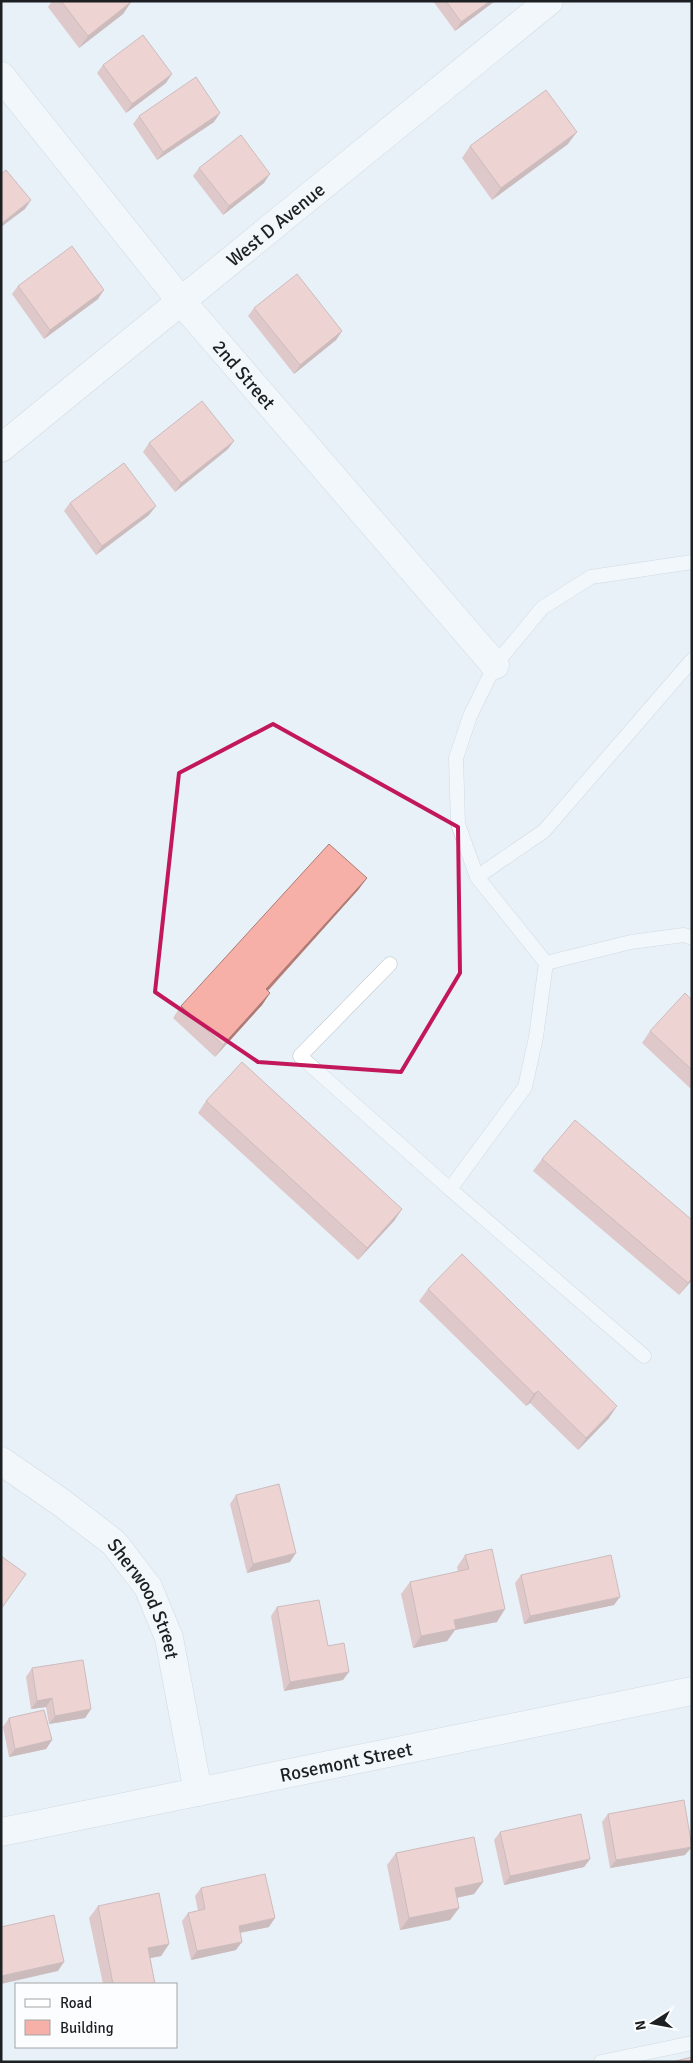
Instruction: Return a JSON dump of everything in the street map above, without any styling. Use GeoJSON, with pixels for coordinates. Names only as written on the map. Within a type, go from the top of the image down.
{"type":"FeatureCollection","features":[{"type":"Feature","properties":{"kind":"street","name":"West D Avenue"},"geometry":{"type":"LineString","coordinates":[[1,448],[549,1]]}},
{"type":"Feature","properties":{"kind":"street","name":"2nd Street"},"geometry":{"type":"LineString","coordinates":[[1,76],[181,301],[495,666]]}},
{"type":"Feature","properties":{"kind":"street","name":"Sherwood Street"},"geometry":{"type":"LineString","coordinates":[[1,1460],[62,1503],[114,1544],[148,1587],[169,1638],[198,1792]]}},
{"type":"Feature","properties":{"kind":"street","name":"Rosemont Street"},"geometry":{"type":"LineString","coordinates":[[1,1832],[692,1691]]}},
{"type":"Feature","properties":{"kind":"lane"},"geometry":{"type":"LineString","coordinates":[[450,1189],[525,1087],[536,1038],[546,962],[477,877],[458,824],[456,758],[470,716],[495,666],[542,608],[591,577],[692,562]]}},
{"type":"Feature","properties":{"kind":"lane"},"geometry":{"type":"LineString","coordinates":[[477,877],[544,831],[692,660]]}},
{"type":"Feature","properties":{"kind":"lane"},"geometry":{"type":"LineString","coordinates":[[546,962],[631,942],[684,935],[692,938]]}},
{"type":"Feature","properties":{"kind":"lane"},"geometry":{"type":"LineString","coordinates":[[390,964],[300,1056],[450,1189],[644,1356]]}},
{"type":"Feature","properties":{"kind":"lane"},"geometry":{"type":"LineString","coordinates":[[601,2062],[692,2044]]}},
{"type":"Feature","properties":{"kind":"highlighted area"},"geometry":{"type":"Polygon","coordinates":[[[273,724],[458,827],[460,973],[401,1072],[258,1062],[155,992],[179,773],[273,724]]]}},
{"type":"Feature","properties":{"kind":"building"},"geometry":{"type":"Polygon","coordinates":[[[61,1],[131,1],[131,2],[88,36],[61,1]]]}},
{"type":"Feature","properties":{"kind":"building"},"geometry":{"type":"Polygon","coordinates":[[[446,1],[490,1],[461,22],[446,1]]]}},
{"type":"Feature","properties":{"kind":"building"},"geometry":{"type":"Polygon","coordinates":[[[143,35],[172,74],[132,104],[103,65],[143,35]]]}},
{"type":"Feature","properties":{"kind":"building"},"geometry":{"type":"Polygon","coordinates":[[[196,77],[220,113],[163,152],[139,116],[196,77]]]}},
{"type":"Feature","properties":{"kind":"building"},"geometry":{"type":"Polygon","coordinates":[[[546,90],[577,132],[501,188],[470,146],[546,90]]]}},
{"type":"Feature","properties":{"kind":"building"},"geometry":{"type":"Polygon","coordinates":[[[241,135],[270,174],[229,206],[199,168],[241,135]]]}},
{"type":"Feature","properties":{"kind":"building"},"geometry":{"type":"Polygon","coordinates":[[[6,170],[31,200],[1,224],[1,174],[6,170]]]}},
{"type":"Feature","properties":{"kind":"building"},"geometry":{"type":"Polygon","coordinates":[[[72,246],[104,290],[50,330],[18,286],[72,246]]]}},
{"type":"Feature","properties":{"kind":"building"},"geometry":{"type":"Polygon","coordinates":[[[297,274],[342,331],[300,365],[254,308],[297,274]]]}},
{"type":"Feature","properties":{"kind":"building"},"geometry":{"type":"Polygon","coordinates":[[[202,401],[234,441],[181,483],[149,443],[202,401]]]}},
{"type":"Feature","properties":{"kind":"building"},"geometry":{"type":"Polygon","coordinates":[[[124,463],[156,506],[102,546],[70,503],[124,463]]]}},
{"type":"Feature","properties":{"kind":"building"},"geometry":{"type":"Polygon","coordinates":[[[329,844],[367,878],[266,989],[270,993],[223,1045],[181,1006],[329,844]]]}},
{"type":"Feature","properties":{"kind":"building"},"geometry":{"type":"Polygon","coordinates":[[[685,993],[692,1000],[692,1070],[650,1031],[685,993]]]}},
{"type":"Feature","properties":{"kind":"building"},"geometry":{"type":"Polygon","coordinates":[[[242,1062],[402,1209],[367,1248],[206,1101],[242,1062]]]}},
{"type":"Feature","properties":{"kind":"building"},"geometry":{"type":"Polygon","coordinates":[[[575,1120],[692,1220],[692,1278],[688,1283],[542,1159],[575,1120]]]}},
{"type":"Feature","properties":{"kind":"building"},"geometry":{"type":"Polygon","coordinates":[[[462,1254],[617,1406],[586,1438],[538,1391],[534,1394],[428,1289],[462,1254]]]}},
{"type":"Feature","properties":{"kind":"building"},"geometry":{"type":"Polygon","coordinates":[[[279,1484],[296,1553],[253,1564],[236,1495],[279,1484]]]}},
{"type":"Feature","properties":{"kind":"building"},"geometry":{"type":"Polygon","coordinates":[[[492,1549],[505,1609],[454,1620],[456,1629],[421,1636],[410,1582],[469,1569],[465,1555],[492,1549]]]}},
{"type":"Feature","properties":{"kind":"building"},"geometry":{"type":"Polygon","coordinates":[[[611,1555],[620,1597],[530,1616],[521,1575],[611,1555]]]}},
{"type":"Feature","properties":{"kind":"building"},"geometry":{"type":"Polygon","coordinates":[[[1,1556],[26,1574],[1,1609],[1,1556]]]}},
{"type":"Feature","properties":{"kind":"building"},"geometry":{"type":"Polygon","coordinates":[[[319,1600],[328,1646],[344,1643],[349,1672],[290,1682],[277,1607],[319,1600]]]}},
{"type":"Feature","properties":{"kind":"building"},"geometry":{"type":"Polygon","coordinates":[[[83,1660],[91,1709],[55,1716],[52,1698],[37,1701],[32,1668],[83,1660]]]}},
{"type":"Feature","properties":{"kind":"building"},"geometry":{"type":"Polygon","coordinates":[[[44,1710],[52,1740],[15,1749],[9,1718],[44,1710]]]}},
{"type":"Feature","properties":{"kind":"building"},"geometry":{"type":"Polygon","coordinates":[[[684,1800],[692,1847],[616,1860],[608,1814],[684,1800]]]}},
{"type":"Feature","properties":{"kind":"building"},"geometry":{"type":"Polygon","coordinates":[[[581,1814],[590,1859],[510,1876],[500,1832],[581,1814]]]}},
{"type":"Feature","properties":{"kind":"building"},"geometry":{"type":"Polygon","coordinates":[[[474,1837],[483,1882],[455,1888],[459,1908],[409,1918],[396,1853],[474,1837]]]}},
{"type":"Feature","properties":{"kind":"building"},"geometry":{"type":"Polygon","coordinates":[[[265,1874],[275,1918],[239,1926],[242,1942],[197,1951],[188,1913],[205,1909],[201,1888],[265,1874]]]}},
{"type":"Feature","properties":{"kind":"building"},"geometry":{"type":"Polygon","coordinates":[[[159,1893],[169,1944],[148,1948],[155,1983],[113,1983],[98,1906],[159,1893]]]}},
{"type":"Feature","properties":{"kind":"building"},"geometry":{"type":"Polygon","coordinates":[[[54,1915],[64,1962],[1,1976],[1,1927],[54,1915]]]}},
{"type":"Feature","properties":{"kind":"building"},"geometry":{"type":"Polygon","coordinates":[[[692,2057],[692,2062],[672,2062],[692,2057]]]}}]}
